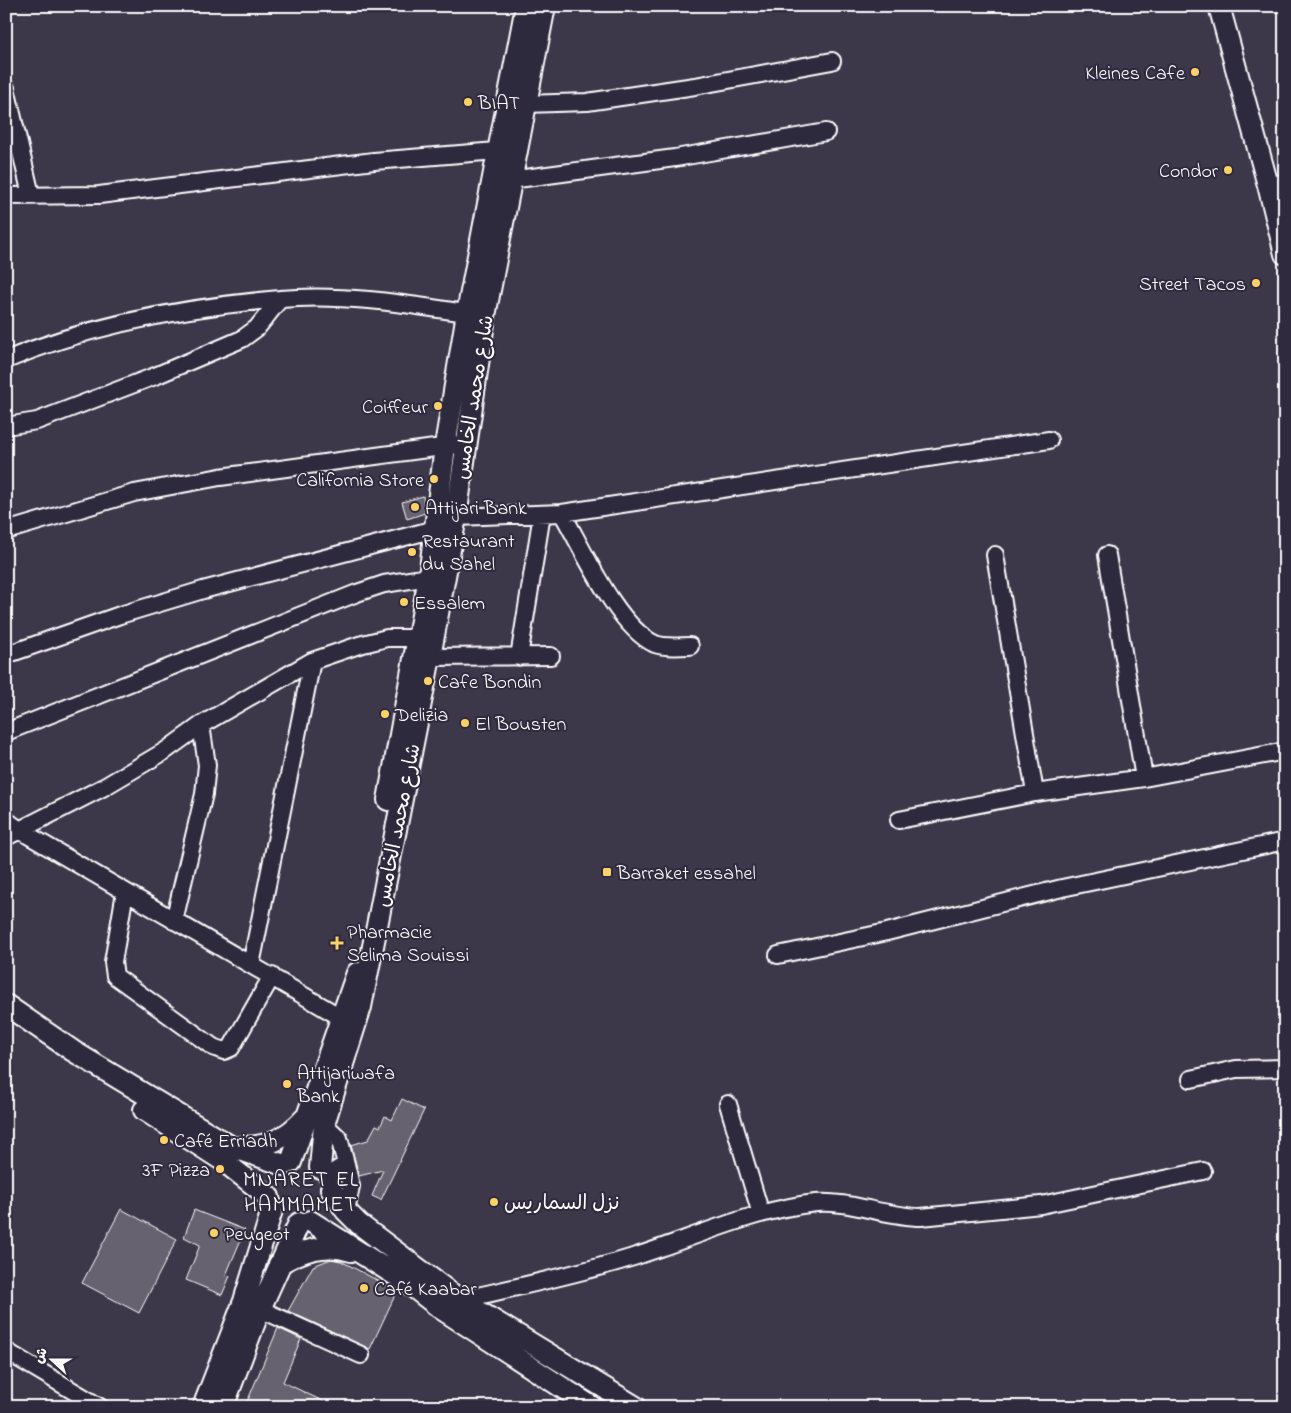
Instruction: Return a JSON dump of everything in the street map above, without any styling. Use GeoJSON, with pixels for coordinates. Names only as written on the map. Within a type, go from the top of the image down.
{"type":"FeatureCollection","features":[{"type":"Feature","properties":{"kind":"main road","name":"شارع محمد الخامس"},"geometry":{"type":"LineString","coordinates":[[326,1178],[316,1119],[342,1018],[356,974],[429,577],[435,529],[455,445],[476,314],[507,150],[526,6]]}},
{"type":"Feature","properties":{"kind":"main road","name":"شارع محمد الخامس"},"geometry":{"type":"LineString","coordinates":[[476,314],[510,180],[507,150],[525,104],[545,6]]}},
{"type":"Feature","properties":{"kind":"main road"},"geometry":{"type":"LineString","coordinates":[[1219,6],[1277,184],[1285,254]]}},
{"type":"Feature","properties":{"kind":"main road","name":"شارع محمد الخامس"},"geometry":{"type":"LineString","coordinates":[[288,1164],[316,1119],[360,1007],[456,517],[455,445]]}},
{"type":"Feature","properties":{"kind":"main road"},"geometry":{"type":"LineString","coordinates":[[6,1005],[73,1051],[232,1147],[288,1164],[306,1162],[326,1178],[346,1211],[373,1235],[460,1300],[636,1407]]}},
{"type":"Feature","properties":{"kind":"main road"},"geometry":{"type":"LineString","coordinates":[[6,1021],[202,1147],[271,1202],[280,1216],[304,1222],[367,1257],[592,1407]]}},
{"type":"Feature","properties":{"kind":"main road"},"geometry":{"type":"LineString","coordinates":[[232,1147],[254,1148],[275,1142],[316,1119]]}},
{"type":"Feature","properties":{"kind":"main road"},"geometry":{"type":"LineString","coordinates":[[203,1407],[244,1301],[271,1202],[272,1179],[288,1164]]}},
{"type":"Feature","properties":{"kind":"main road"},"geometry":{"type":"LineString","coordinates":[[223,1407],[279,1264],[304,1222],[326,1209],[326,1178]]}},
{"type":"Feature","properties":{"kind":"main road"},"geometry":{"type":"LineString","coordinates":[[279,1264],[300,1252],[322,1247],[345,1249],[367,1257]]}},
{"type":"Feature","properties":{"kind":"street"},"geometry":{"type":"LineString","coordinates":[[525,104],[587,102],[695,86],[832,60]]}},
{"type":"Feature","properties":{"kind":"street"},"geometry":{"type":"LineString","coordinates":[[6,88],[31,195]]}},
{"type":"Feature","properties":{"kind":"street"},"geometry":{"type":"LineString","coordinates":[[510,180],[675,158],[826,132]]}},
{"type":"Feature","properties":{"kind":"street"},"geometry":{"type":"LineString","coordinates":[[6,196],[100,196],[374,161],[507,150]]}},
{"type":"Feature","properties":{"kind":"street"},"geometry":{"type":"LineString","coordinates":[[6,360],[61,339],[157,316],[210,306],[280,299],[313,296],[347,297],[476,314]]}},
{"type":"Feature","properties":{"kind":"street"},"geometry":{"type":"LineString","coordinates":[[6,426],[37,420],[155,376],[242,339],[256,328],[280,299]]}},
{"type":"Feature","properties":{"kind":"street"},"geometry":{"type":"LineString","coordinates":[[456,517],[562,513],[1048,440]]}},
{"type":"Feature","properties":{"kind":"street"},"geometry":{"type":"LineString","coordinates":[[6,531],[153,489],[220,476],[455,445]]}},
{"type":"Feature","properties":{"kind":"street"},"geometry":{"type":"LineString","coordinates":[[562,513],[614,604],[634,630],[658,645],[690,646]]}},
{"type":"Feature","properties":{"kind":"street"},"geometry":{"type":"LineString","coordinates":[[519,656],[542,514]]}},
{"type":"Feature","properties":{"kind":"street"},"geometry":{"type":"LineString","coordinates":[[6,654],[120,615],[203,590],[435,529]]}},
{"type":"Feature","properties":{"kind":"street"},"geometry":{"type":"LineString","coordinates":[[995,555],[1035,793]]}},
{"type":"Feature","properties":{"kind":"street"},"geometry":{"type":"LineString","coordinates":[[1106,556],[1144,778]]}},
{"type":"Feature","properties":{"kind":"street"},"geometry":{"type":"LineString","coordinates":[[6,732],[357,593],[384,584],[429,577]]}},
{"type":"Feature","properties":{"kind":"street"},"geometry":{"type":"LineString","coordinates":[[14,834],[165,751],[201,725],[312,662],[359,645],[388,638],[418,638]]}},
{"type":"Feature","properties":{"kind":"street"},"geometry":{"type":"LineString","coordinates":[[430,657],[551,656]]}},
{"type":"Feature","properties":{"kind":"street"},"geometry":{"type":"LineString","coordinates":[[251,965],[312,662]]}},
{"type":"Feature","properties":{"kind":"street"},"geometry":{"type":"LineString","coordinates":[[174,921],[204,794],[207,765],[201,725]]}},
{"type":"Feature","properties":{"kind":"street"},"geometry":{"type":"LineString","coordinates":[[899,820],[1035,793],[1144,778],[1285,751]]}},
{"type":"Feature","properties":{"kind":"street"},"geometry":{"type":"LineString","coordinates":[[6,820],[14,834],[125,892],[342,1018]]}},
{"type":"Feature","properties":{"kind":"street"},"geometry":{"type":"LineString","coordinates":[[778,955],[887,932],[1062,888],[1285,841]]}},
{"type":"Feature","properties":{"kind":"street"},"geometry":{"type":"LineString","coordinates":[[125,892],[113,962],[115,976],[213,1047],[224,1051],[231,1048],[272,976]]}},
{"type":"Feature","properties":{"kind":"street"},"geometry":{"type":"LineString","coordinates":[[1191,1079],[1236,1069],[1285,1068]]}},
{"type":"Feature","properties":{"kind":"street"},"geometry":{"type":"LineString","coordinates":[[728,1104],[761,1214]]}},
{"type":"Feature","properties":{"kind":"street"},"geometry":{"type":"LineString","coordinates":[[316,1119],[339,1138],[351,1186],[346,1211]]}},
{"type":"Feature","properties":{"kind":"street"},"geometry":{"type":"LineString","coordinates":[[326,1178],[346,1164]]}},
{"type":"Feature","properties":{"kind":"street"},"geometry":{"type":"LineString","coordinates":[[460,1300],[620,1261],[761,1214],[818,1203],[902,1217],[921,1218],[1041,1205],[1203,1170]]}},
{"type":"Feature","properties":{"kind":"street"},"geometry":{"type":"LineString","coordinates":[[260,1309],[361,1355]]}},
{"type":"Feature","properties":{"kind":"street"},"geometry":{"type":"LineString","coordinates":[[6,1351],[73,1400],[100,1407]]}},
{"type":"Feature","properties":{"kind":"building","name":"Attijari Bank"},"geometry":{"type":"Polygon","coordinates":[[[423,496],[425,513],[407,519],[402,502],[423,496]]]}},
{"type":"Feature","properties":{"kind":"building"},"geometry":{"type":"Polygon","coordinates":[[[402,1099],[424,1110],[381,1200],[372,1196],[383,1170],[359,1176],[351,1145],[368,1140],[376,1125],[380,1127],[385,1116],[392,1120],[402,1099]]]}},
{"type":"Feature","properties":{"kind":"building"},"geometry":{"type":"Polygon","coordinates":[[[121,1209],[177,1239],[139,1313],[82,1283],[121,1209]]]}},
{"type":"Feature","properties":{"kind":"building"},"geometry":{"type":"Polygon","coordinates":[[[194,1210],[245,1230],[226,1275],[230,1276],[222,1295],[186,1280],[200,1245],[184,1237],[194,1210]]]}},
{"type":"Feature","properties":{"kind":"building"},"geometry":{"type":"Polygon","coordinates":[[[331,1259],[341,1261],[397,1291],[370,1349],[288,1311],[313,1266],[331,1259]]]}},
{"type":"Feature","properties":{"kind":"building"},"geometry":{"type":"Polygon","coordinates":[[[278,1328],[301,1339],[283,1382],[335,1407],[245,1407],[278,1328]]]}},
{"type":"Feature","properties":{"kind":"place","name":"Kleines Cafe"},"geometry":{"type":"Point","coordinates":[1195,72]}},
{"type":"Feature","properties":{"kind":"place","name":"BIAT"},"geometry":{"type":"Point","coordinates":[468,102]}},
{"type":"Feature","properties":{"kind":"place","name":"Condor"},"geometry":{"type":"Point","coordinates":[1228,170]}},
{"type":"Feature","properties":{"kind":"place","name":"Street Tacos"},"geometry":{"type":"Point","coordinates":[1256,283]}},
{"type":"Feature","properties":{"kind":"place","name":"Coiffeur"},"geometry":{"type":"Point","coordinates":[438,406]}},
{"type":"Feature","properties":{"kind":"place","name":"California Store"},"geometry":{"type":"Point","coordinates":[434,479]}},
{"type":"Feature","properties":{"kind":"place","name":"Attijari Bank"},"geometry":{"type":"Point","coordinates":[415,507]}},
{"type":"Feature","properties":{"kind":"place","name":"Restaurant du Sahel"},"geometry":{"type":"Point","coordinates":[412,552]}},
{"type":"Feature","properties":{"kind":"place","name":"Essalem"},"geometry":{"type":"Point","coordinates":[404,602]}},
{"type":"Feature","properties":{"kind":"place","name":"Cafe Bondin"},"geometry":{"type":"Point","coordinates":[428,681]}},
{"type":"Feature","properties":{"kind":"place","name":"Delizia"},"geometry":{"type":"Point","coordinates":[385,714]}},
{"type":"Feature","properties":{"kind":"place","name":"El Bousten"},"geometry":{"type":"Point","coordinates":[465,723]}},
{"type":"Feature","properties":{"kind":"place","name":"Barraket essahel"},"geometry":{"type":"Point","coordinates":[607,872]}},
{"type":"Feature","properties":{"kind":"place","name":"Pharmacie Selima Souissi"},"geometry":{"type":"Point","coordinates":[337,943]}},
{"type":"Feature","properties":{"kind":"place","name":"Attijariwafa Bank"},"geometry":{"type":"Point","coordinates":[287,1084]}},
{"type":"Feature","properties":{"kind":"place","name":"Café Erriadh"},"geometry":{"type":"Point","coordinates":[164,1140]}},
{"type":"Feature","properties":{"kind":"place","name":"3F Pizza"},"geometry":{"type":"Point","coordinates":[220,1169]}},
{"type":"Feature","properties":{"kind":"place","name":"نزل السماريس"},"geometry":{"type":"Point","coordinates":[494,1202]}},
{"type":"Feature","properties":{"kind":"place","name":"Peugeot"},"geometry":{"type":"Point","coordinates":[214,1233]}},
{"type":"Feature","properties":{"kind":"place","name":"Café Kaabar"},"geometry":{"type":"Point","coordinates":[364,1288]}},
{"type":"Feature","properties":{"kind":"district","name":"MNARET EL HAMMAMET"},"geometry":{"type":"Point","coordinates":[301,1190]}}]}
